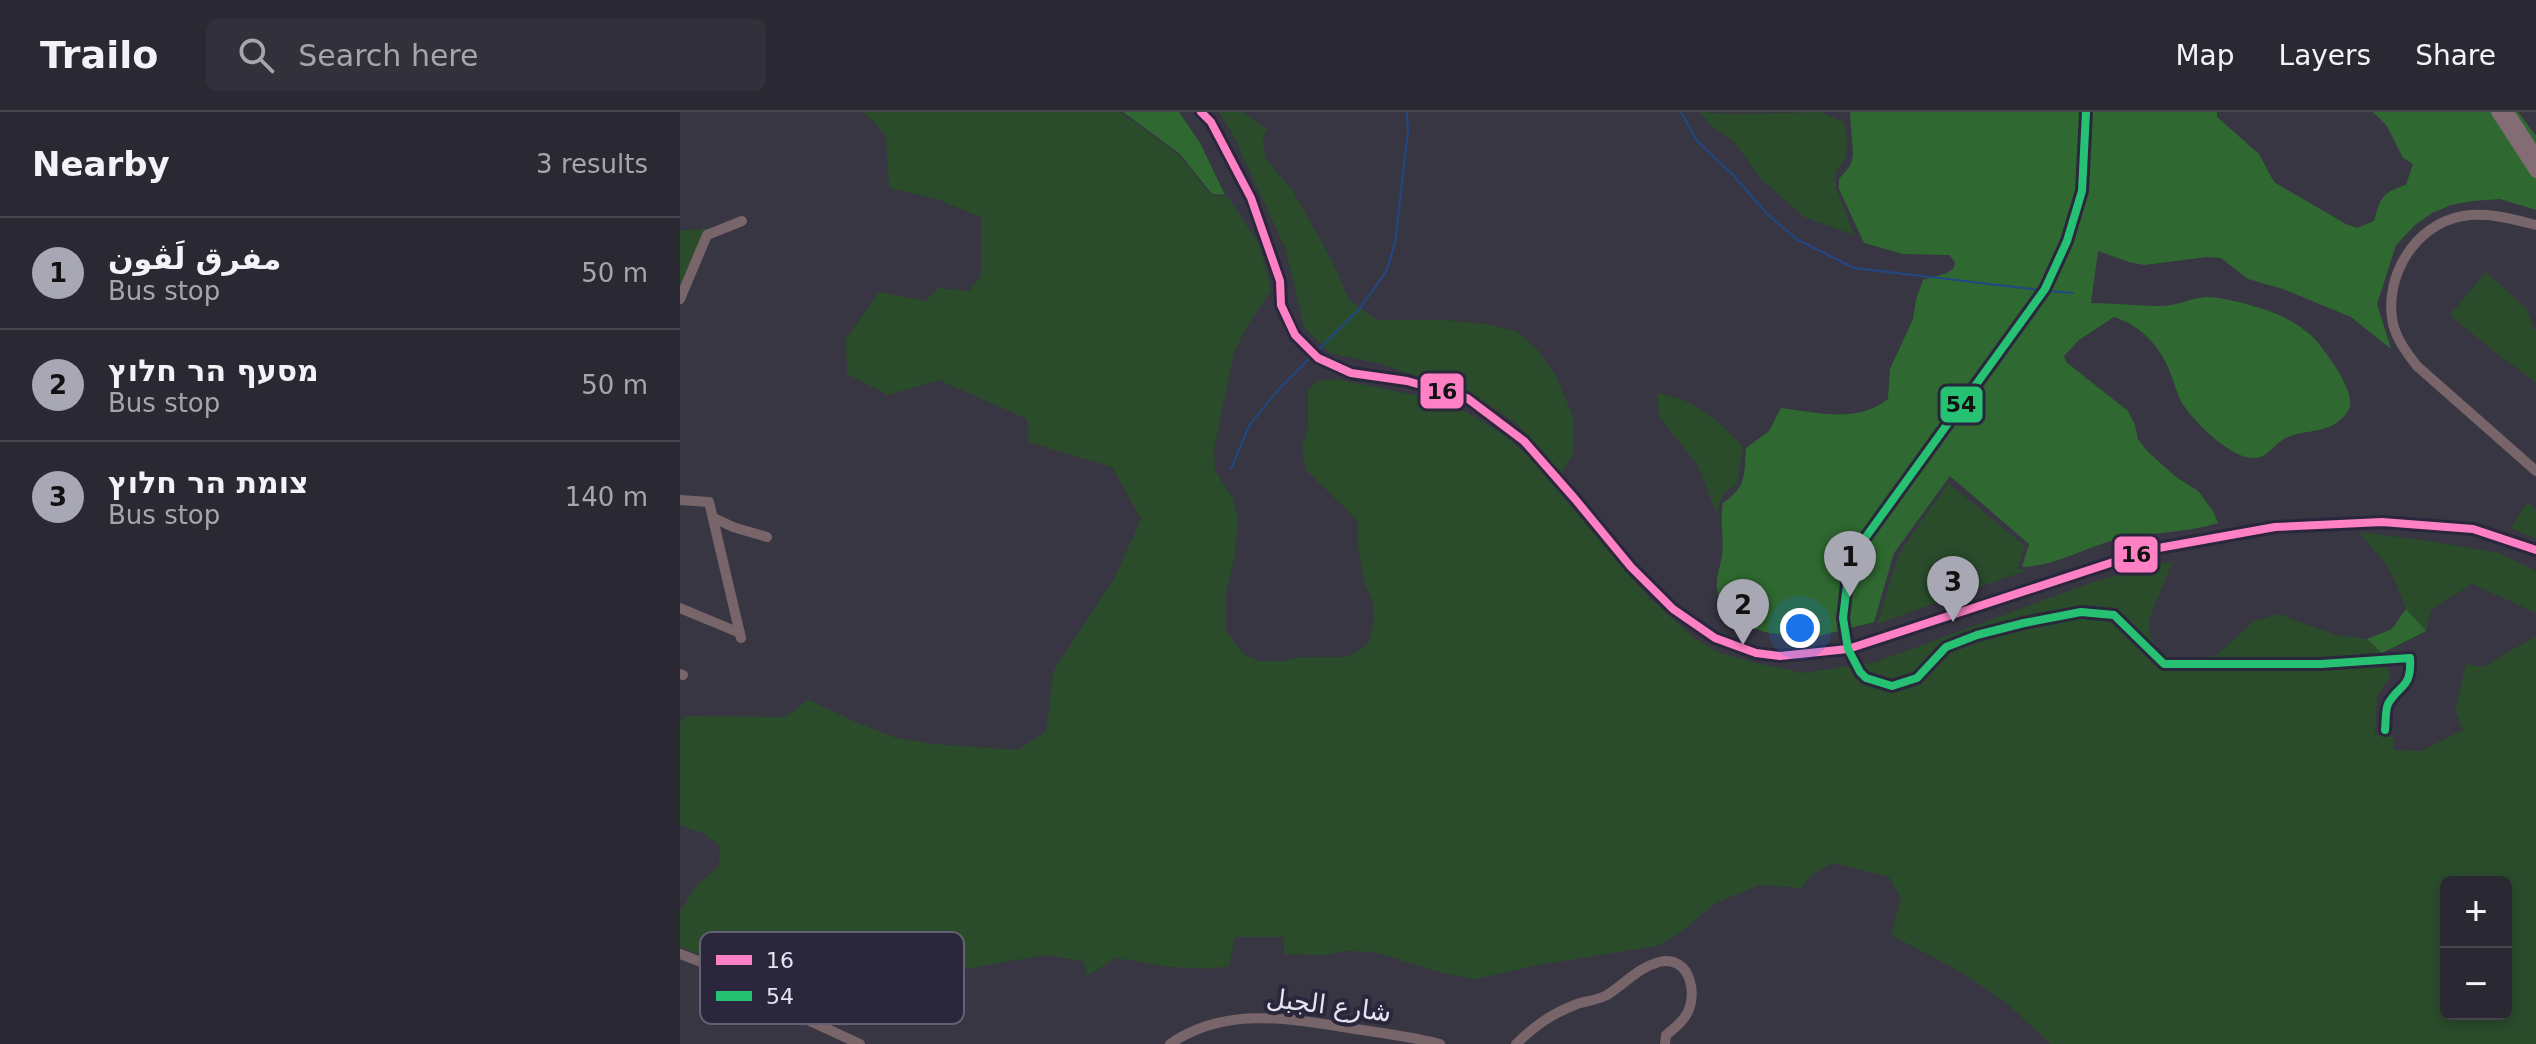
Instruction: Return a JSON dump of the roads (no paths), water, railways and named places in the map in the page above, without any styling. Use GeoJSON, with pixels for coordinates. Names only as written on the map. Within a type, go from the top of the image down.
{"type":"FeatureCollection","features":[{"type":"Feature","properties":{"kind":"main road"},"geometry":{"type":"LineString","coordinates":[[1201,112],[1211,122],[1251,198],[1280,281],[1281,305],[1295,335],[1318,358],[1351,373],[1407,381],[1467,398],[1524,441],[1631,567],[1673,609],[1715,638],[1756,653],[1780,656],[1848,649],[2153,549],[2275,527],[2382,522],[2473,529],[2536,550]]}},
{"type":"Feature","properties":{"kind":"main road"},"geometry":{"type":"LineString","coordinates":[[1848,649],[1843,618],[1850,559],[2045,289],[2067,241],[2082,191],[2086,112]]}},
{"type":"Feature","properties":{"kind":"main road"},"geometry":{"type":"LineString","coordinates":[[2497,112],[2536,172]]}},
{"type":"Feature","properties":{"kind":"main road"},"geometry":{"type":"LineString","coordinates":[[2508,112],[2536,155]]}},
{"type":"Feature","properties":{"kind":"street"},"geometry":{"type":"LineString","coordinates":[[2533,223],[2488,215],[2461,216],[2438,225],[2419,239],[2404,257],[2395,278],[2391,301],[2393,324],[2402,346],[2417,366],[2536,471]]}},
{"type":"Feature","properties":{"kind":"street"},"geometry":{"type":"LineString","coordinates":[[680,299],[707,235],[742,221]]}},
{"type":"Feature","properties":{"kind":"street"},"geometry":{"type":"LineString","coordinates":[[680,500],[709,502],[740,635],[680,608]]}},
{"type":"Feature","properties":{"kind":"street"},"geometry":{"type":"LineString","coordinates":[[714,518],[767,537]]}},
{"type":"Feature","properties":{"kind":"street"},"geometry":{"type":"LineString","coordinates":[[1848,649],[1866,678],[1892,686],[1917,678],[1946,647],[1977,635],[2081,612],[2114,615],[2164,664],[2321,664],[2410,658],[2407,682],[2387,708],[2385,730]]}},
{"type":"Feature","properties":{"kind":"street"},"geometry":{"type":"LineString","coordinates":[[680,954],[700,962]]}},
{"type":"Feature","properties":{"kind":"street"},"geometry":{"type":"LineString","coordinates":[[1516,1044],[1537,1023],[1605,996],[1639,970],[1662,961],[1676,963],[1689,975],[1693,995],[1685,1017],[1666,1035],[1665,1044]]}},
{"type":"Feature","properties":{"kind":"street","name":"شارع الجبل"},"geometry":{"type":"LineString","coordinates":[[1170,1044],[1217,1024],[1244,1018],[1273,1017],[1440,1044]]}},
{"type":"Feature","properties":{"kind":"street"},"geometry":{"type":"LineString","coordinates":[[816,1024],[860,1044]]}},
{"type":"Feature","properties":{"kind":"waterway"},"geometry":{"type":"LineString","coordinates":[[1318,350],[1361,307],[1387,270],[1395,242],[1408,132],[1407,112]]}},
{"type":"Feature","properties":{"kind":"waterway"},"geometry":{"type":"LineString","coordinates":[[1681,112],[1697,141],[1734,176],[1767,214],[1798,240],[1854,268],[2040,290]]}},
{"type":"Feature","properties":{"kind":"waterway"},"geometry":{"type":"LineString","coordinates":[[2050,291],[2073,293]]}},
{"type":"Feature","properties":{"kind":"waterway"},"geometry":{"type":"LineString","coordinates":[[1231,469],[1249,426],[1277,391],[1311,357]]}},
{"type":"Feature","properties":{"kind":"place","name":"مفرق لَڤون"},"geometry":{"type":"Point","coordinates":[1850,597]}},
{"type":"Feature","properties":{"kind":"place","name":"צומת הר חלוץ"},"geometry":{"type":"Point","coordinates":[1953,622]}},
{"type":"Feature","properties":{"kind":"place","name":"מסעף הר חלוץ"},"geometry":{"type":"Point","coordinates":[1743,645]}}]}
